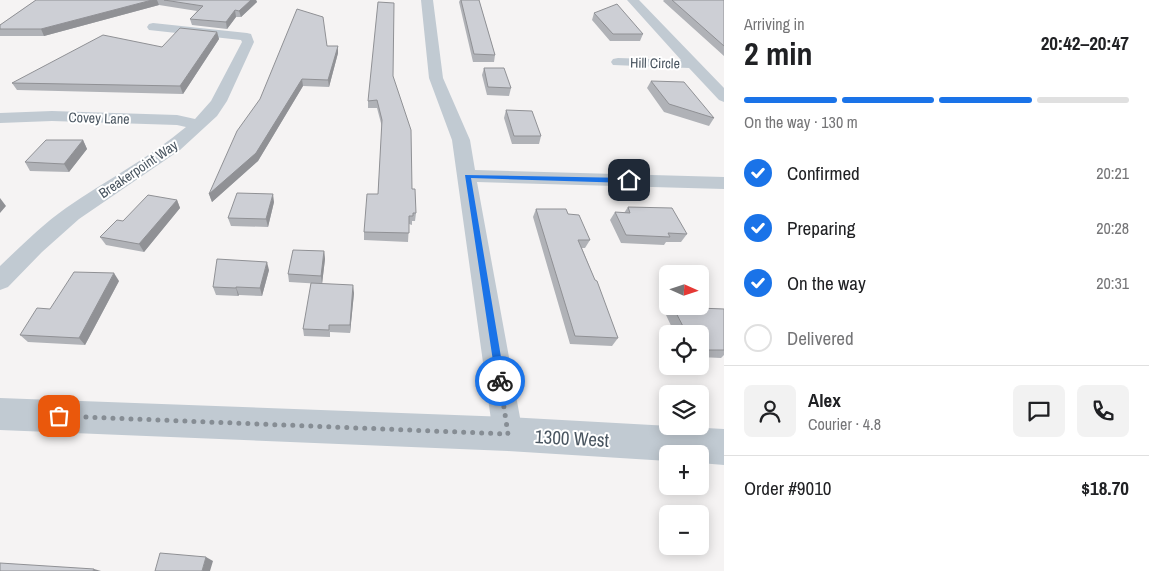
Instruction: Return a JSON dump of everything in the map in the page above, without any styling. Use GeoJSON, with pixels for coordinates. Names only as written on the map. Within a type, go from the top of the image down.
{"type":"FeatureCollection","features":[{"type":"Feature","properties":{"kind":"street"},"geometry":{"type":"LineString","coordinates":[[427,0],[436,78],[461,140],[508,434]]}},
{"type":"Feature","properties":{"kind":"street"},"geometry":{"type":"LineString","coordinates":[[632,0],[724,97]]}},
{"type":"Feature","properties":{"kind":"street","name":"Breakerpoint Way"},"geometry":{"type":"LineString","coordinates":[[0,280],[34,246],[72,214],[174,146],[211,113],[247,47],[247,37],[153,27]]}},
{"type":"Feature","properties":{"kind":"street","name":"Hill Circle"},"geometry":{"type":"LineString","coordinates":[[618,62],[693,64]]}},
{"type":"Feature","properties":{"kind":"street","name":"Covey Lane"},"geometry":{"type":"LineString","coordinates":[[0,118],[44,116],[177,120],[198,125]]}},
{"type":"Feature","properties":{"kind":"street"},"geometry":{"type":"LineString","coordinates":[[467,176],[724,183]]}},
{"type":"Feature","properties":{"kind":"street","name":"1300 West"},"geometry":{"type":"LineString","coordinates":[[0,414],[508,434],[724,447]]}},
{"type":"Feature","properties":{"kind":"building"},"geometry":{"type":"Polygon","coordinates":[[[36,0],[152,0],[41,29],[0,29],[0,25],[36,0]]]}},
{"type":"Feature","properties":{"kind":"building"},"geometry":{"type":"Polygon","coordinates":[[[164,0],[251,0],[239,11],[235,10],[226,22],[190,19],[203,6],[164,0]]]}},
{"type":"Feature","properties":{"kind":"building"},"geometry":{"type":"Polygon","coordinates":[[[461,0],[479,0],[495,55],[474,54],[461,0]]]}},
{"type":"Feature","properties":{"kind":"building"},"geometry":{"type":"Polygon","coordinates":[[[672,0],[724,0],[724,46],[672,0]]]}},
{"type":"Feature","properties":{"kind":"building"},"geometry":{"type":"Polygon","coordinates":[[[378,2],[394,3],[393,76],[411,130],[412,189],[415,189],[416,213],[413,213],[413,216],[409,216],[409,233],[364,232],[367,194],[378,194],[382,120],[377,100],[368,101],[378,2]]]}},
{"type":"Feature","properties":{"kind":"building"},"geometry":{"type":"Polygon","coordinates":[[[617,4],[643,34],[613,34],[594,13],[617,4]]]}},
{"type":"Feature","properties":{"kind":"building"},"geometry":{"type":"Polygon","coordinates":[[[297,9],[323,17],[327,46],[338,46],[328,80],[302,79],[256,153],[209,194],[237,131],[260,99],[297,9]]]}},
{"type":"Feature","properties":{"kind":"building"},"geometry":{"type":"Polygon","coordinates":[[[180,28],[217,32],[180,86],[12,83],[103,35],[162,47],[180,28]]]}},
{"type":"Feature","properties":{"kind":"building"},"geometry":{"type":"Polygon","coordinates":[[[484,68],[504,68],[511,88],[488,87],[484,68]]]}},
{"type":"Feature","properties":{"kind":"building"},"geometry":{"type":"Polygon","coordinates":[[[651,81],[684,82],[714,118],[669,104],[651,81]]]}},
{"type":"Feature","properties":{"kind":"building"},"geometry":{"type":"Polygon","coordinates":[[[506,110],[532,111],[541,136],[514,136],[506,110]]]}},
{"type":"Feature","properties":{"kind":"building"},"geometry":{"type":"Polygon","coordinates":[[[46,140],[83,140],[64,164],[25,162],[46,140]]]}},
{"type":"Feature","properties":{"kind":"building"},"geometry":{"type":"Polygon","coordinates":[[[237,193],[273,194],[266,219],[228,218],[237,193]]]}},
{"type":"Feature","properties":{"kind":"building"},"geometry":{"type":"Polygon","coordinates":[[[148,195],[177,200],[139,244],[100,237],[117,220],[123,221],[148,195]]]}},
{"type":"Feature","properties":{"kind":"building"},"geometry":{"type":"Polygon","coordinates":[[[628,207],[672,208],[687,234],[668,233],[670,237],[626,235],[615,212],[630,213],[628,207]]]}},
{"type":"Feature","properties":{"kind":"building"},"geometry":{"type":"Polygon","coordinates":[[[536,209],[566,209],[568,214],[579,215],[590,240],[578,240],[597,281],[618,338],[575,336],[536,209]]]}},
{"type":"Feature","properties":{"kind":"building"},"geometry":{"type":"Polygon","coordinates":[[[293,250],[324,251],[321,276],[288,274],[293,250]]]}},
{"type":"Feature","properties":{"kind":"building"},"geometry":{"type":"Polygon","coordinates":[[[217,259],[267,262],[260,288],[213,287],[217,259]]]}},
{"type":"Feature","properties":{"kind":"building"},"geometry":{"type":"Polygon","coordinates":[[[74,272],[114,273],[79,338],[20,335],[37,308],[50,309],[74,272]]]}},
{"type":"Feature","properties":{"kind":"building"},"geometry":{"type":"Polygon","coordinates":[[[311,283],[353,285],[350,325],[329,325],[329,330],[303,329],[311,283]]]}},
{"type":"Feature","properties":{"kind":"building"},"geometry":{"type":"Polygon","coordinates":[[[709,308],[724,309],[724,350],[709,350],[709,325],[682,325],[677,315],[709,315],[709,308]]]}},
{"type":"Feature","properties":{"kind":"building"},"geometry":{"type":"Polygon","coordinates":[[[160,553],[206,557],[202,571],[155,571],[160,553]]]}},
{"type":"Feature","properties":{"kind":"building"},"geometry":{"type":"Polygon","coordinates":[[[0,563],[94,569],[93,571],[0,571],[0,563]]]}},
{"type":"Feature","properties":{"kind":"way so far"},"geometry":{"type":"LineString","coordinates":[[59,416],[508,434],[500,381]]}},
{"type":"Feature","properties":{"kind":"route"},"geometry":{"type":"LineString","coordinates":[[500,381],[467,176],[629,180]]}}]}
